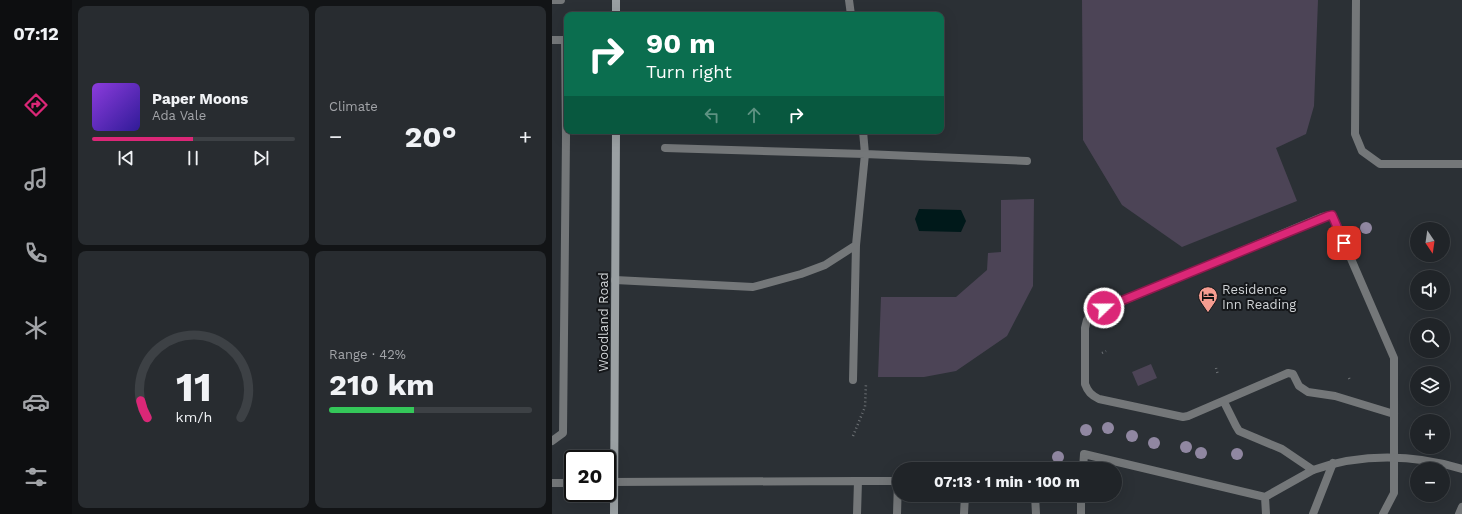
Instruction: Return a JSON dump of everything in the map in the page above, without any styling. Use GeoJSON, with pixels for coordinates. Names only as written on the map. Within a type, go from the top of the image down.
{"type":"FeatureCollection","features":[{"type":"Feature","properties":{"kind":"main road"},"geometry":{"type":"LineString","coordinates":[[616,0],[616,12]]}},
{"type":"Feature","properties":{"kind":"main road","name":"Woodland Road"},"geometry":{"type":"LineString","coordinates":[[612,450],[616,134]]}},
{"type":"Feature","properties":{"kind":"main road","name":"Woodland Road"},"geometry":{"type":"LineString","coordinates":[[613,502],[614,514]]}},
{"type":"Feature","properties":{"kind":"street"},"geometry":{"type":"LineString","coordinates":[[552,0],[561,0]]}},
{"type":"Feature","properties":{"kind":"street"},"geometry":{"type":"LineString","coordinates":[[849,0],[851,12]]}},
{"type":"Feature","properties":{"kind":"street"},"geometry":{"type":"LineString","coordinates":[[1356,0],[1355,134],[1362,151],[1380,164],[1462,164]]}},
{"type":"Feature","properties":{"kind":"street"},"geometry":{"type":"LineString","coordinates":[[552,40],[564,40]]}},
{"type":"Feature","properties":{"kind":"street"},"geometry":{"type":"LineString","coordinates":[[552,441],[563,433],[566,134]]}},
{"type":"Feature","properties":{"kind":"street"},"geometry":{"type":"LineString","coordinates":[[853,380],[856,245],[865,154],[863,134]]}},
{"type":"Feature","properties":{"kind":"street"},"geometry":{"type":"LineString","coordinates":[[665,148],[1027,161]]}},
{"type":"Feature","properties":{"kind":"street"},"geometry":{"type":"LineString","coordinates":[[1383,514],[1394,493],[1394,414],[1394,358],[1332,215],[1322,217],[1092,314],[1087,320],[1085,328],[1085,384],[1092,396],[1099,399],[1183,417],[1193,415],[1288,373],[1293,374],[1299,386],[1308,392],[1335,396],[1394,414]]}},
{"type":"Feature","properties":{"kind":"street"},"geometry":{"type":"LineString","coordinates":[[615,280],[753,287],[801,274],[825,265],[856,245]]}},
{"type":"Feature","properties":{"kind":"street"},"geometry":{"type":"LineString","coordinates":[[1224,402],[1239,431],[1282,449],[1313,470]]}},
{"type":"Feature","properties":{"kind":"street"},"geometry":{"type":"LineString","coordinates":[[1083,462],[1084,454],[1118,462]]}},
{"type":"Feature","properties":{"kind":"street"},"geometry":{"type":"LineString","coordinates":[[1122,463],[1265,497],[1313,470],[1333,463],[1363,458],[1424,460],[1462,469]]}},
{"type":"Feature","properties":{"kind":"street"},"geometry":{"type":"LineString","coordinates":[[1312,514],[1333,463]]}},
{"type":"Feature","properties":{"kind":"street"},"geometry":{"type":"LineString","coordinates":[[857,514],[858,481]]}},
{"type":"Feature","properties":{"kind":"street"},"geometry":{"type":"LineString","coordinates":[[616,482],[892,481]]}},
{"type":"Feature","properties":{"kind":"street"},"geometry":{"type":"LineString","coordinates":[[552,483],[564,483]]}},
{"type":"Feature","properties":{"kind":"street"},"geometry":{"type":"LineString","coordinates":[[1265,497],[1266,514]]}},
{"type":"Feature","properties":{"kind":"street"},"geometry":{"type":"LineString","coordinates":[[897,502],[897,514]]}},
{"type":"Feature","properties":{"kind":"street"},"geometry":{"type":"LineString","coordinates":[[964,502],[964,514]]}},
{"type":"Feature","properties":{"kind":"street"},"geometry":{"type":"LineString","coordinates":[[1035,502],[1036,514]]}},
{"type":"Feature","properties":{"kind":"street"},"geometry":{"type":"LineString","coordinates":[[1080,514],[1081,502]]}},
{"type":"Feature","properties":{"kind":"street"},"geometry":{"type":"LineString","coordinates":[[1459,514],[1462,507]]}},
{"type":"Feature","properties":{"kind":"path"},"geometry":{"type":"LineString","coordinates":[[1102,353],[1106,351]]}},
{"type":"Feature","properties":{"kind":"path"},"geometry":{"type":"LineString","coordinates":[[1216,368],[1218,376]]}},
{"type":"Feature","properties":{"kind":"path"},"geometry":{"type":"LineString","coordinates":[[853,436],[865,407],[866,395]]}},
{"type":"Feature","properties":{"kind":"shaded area"},"geometry":{"type":"Polygon","coordinates":[[[1082,0],[1318,0],[1314,106],[1306,134],[1276,148],[1297,201],[1182,247],[1122,205],[1083,140],[1082,0]]]}},
{"type":"Feature","properties":{"kind":"shaded area"},"geometry":{"type":"Polygon","coordinates":[[[1034,199],[1033,286],[1007,336],[956,371],[924,377],[878,377],[881,297],[956,297],[987,270],[988,253],[1001,252],[1001,200],[1034,199]]]}},
{"type":"Feature","properties":{"kind":"shaded area"},"geometry":{"type":"Polygon","coordinates":[[[919,209],[961,210],[966,221],[961,232],[919,231],[915,219],[919,209]]]}},
{"type":"Feature","properties":{"kind":"shaded area"},"geometry":{"type":"Polygon","coordinates":[[[1151,364],[1157,378],[1138,386],[1132,372],[1151,364]]]}},
{"type":"Feature","properties":{"kind":"place","name":"Residence Inn Reading"},"geometry":{"type":"Point","coordinates":[1208,313]}},
{"type":"Feature","properties":{"kind":"route"},"geometry":{"type":"LineString","coordinates":[[1104,308],[1322,217],[1332,215],[1344,243]]}}]}
